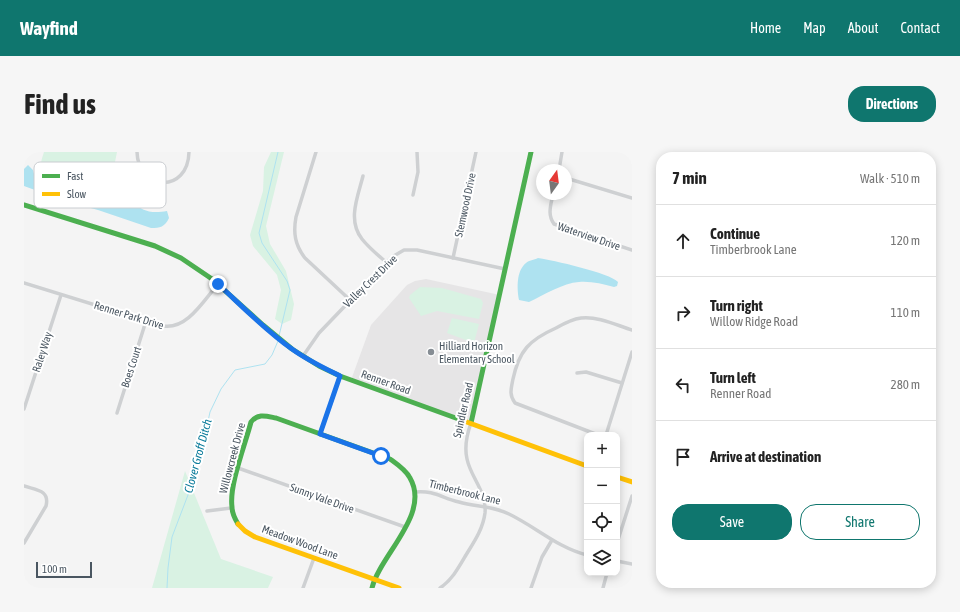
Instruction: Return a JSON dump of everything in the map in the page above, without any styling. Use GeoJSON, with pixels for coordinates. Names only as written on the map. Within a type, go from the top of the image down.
{"type":"FeatureCollection","features":[{"type":"Feature","properties":{"kind":"street"},"geometry":{"type":"LineString","coordinates":[[137,152],[138,162]]}},
{"type":"Feature","properties":{"kind":"street"},"geometry":{"type":"LineString","coordinates":[[166,182],[173,181],[185,170],[189,152]]}},
{"type":"Feature","properties":{"kind":"street"},"geometry":{"type":"LineString","coordinates":[[316,152],[296,217],[296,242],[299,251],[305,258],[350,300]]}},
{"type":"Feature","properties":{"kind":"street"},"geometry":{"type":"LineString","coordinates":[[413,195],[418,172],[417,152]]}},
{"type":"Feature","properties":{"kind":"street","name":"Stemwood Drive"},"geometry":{"type":"LineString","coordinates":[[453,258],[476,152]]}},
{"type":"Feature","properties":{"kind":"street","name":"Spindler Road"},"geometry":{"type":"LineString","coordinates":[[440,588],[447,583],[456,572],[480,531],[484,520],[485,507],[483,494],[466,458],[466,440],[531,152]]}},
{"type":"Feature","properties":{"kind":"street"},"geometry":{"type":"LineString","coordinates":[[560,164],[562,152]]}},
{"type":"Feature","properties":{"kind":"street"},"geometry":{"type":"LineString","coordinates":[[363,176],[354,212],[357,232],[362,239],[387,263]]}},
{"type":"Feature","properties":{"kind":"street"},"geometry":{"type":"LineString","coordinates":[[572,180],[632,198]]}},
{"type":"Feature","properties":{"kind":"street","name":"Waterview Drive"},"geometry":{"type":"LineString","coordinates":[[552,200],[549,213],[550,219],[554,224],[632,250]]}},
{"type":"Feature","properties":{"kind":"street","name":"Renner Road"},"geometry":{"type":"LineString","coordinates":[[24,205],[155,246],[188,262],[218,284],[279,338],[319,366],[340,376],[471,422],[584,465]]}},
{"type":"Feature","properties":{"kind":"street","name":"Valley Crest Drive"},"geometry":{"type":"LineString","coordinates":[[303,356],[319,333],[350,300],[392,257],[404,250],[417,250],[505,269]]}},
{"type":"Feature","properties":{"kind":"street","name":"Renner Park Drive"},"geometry":{"type":"LineString","coordinates":[[24,283],[167,327],[180,324],[187,320],[218,284]]}},
{"type":"Feature","properties":{"kind":"street","name":"Raley Way"},"geometry":{"type":"LineString","coordinates":[[24,409],[61,294]]}},
{"type":"Feature","properties":{"kind":"street"},"geometry":{"type":"LineString","coordinates":[[590,432],[515,403],[512,398],[511,389],[519,357],[540,335],[579,318],[594,318],[632,330]]}},
{"type":"Feature","properties":{"kind":"street","name":"Boes Court"},"geometry":{"type":"LineString","coordinates":[[117,413],[146,320]]}},
{"type":"Feature","properties":{"kind":"street"},"geometry":{"type":"LineString","coordinates":[[607,432],[632,352]]}},
{"type":"Feature","properties":{"kind":"street"},"geometry":{"type":"LineString","coordinates":[[576,373],[586,372],[622,383]]}},
{"type":"Feature","properties":{"kind":"street"},"geometry":{"type":"LineString","coordinates":[[320,434],[340,376]]}},
{"type":"Feature","properties":{"kind":"street","name":"Timberbrook Lane"},"geometry":{"type":"LineString","coordinates":[[257,416],[264,415],[276,418],[394,462],[404,469],[413,483],[415,492],[431,492],[460,503],[497,509],[508,513],[560,545],[584,554]]}},
{"type":"Feature","properties":{"kind":"street","name":"Willowcreek Drive"},"geometry":{"type":"LineString","coordinates":[[231,508],[232,492],[251,422],[257,416]]}},
{"type":"Feature","properties":{"kind":"street","name":"Sunny Vale Drive"},"geometry":{"type":"LineString","coordinates":[[238,468],[405,527]]}},
{"type":"Feature","properties":{"kind":"street"},"geometry":{"type":"LineString","coordinates":[[620,478],[632,482]]}},
{"type":"Feature","properties":{"kind":"street"},"geometry":{"type":"LineString","coordinates":[[24,486],[43,492],[46,496],[46,506],[24,543]]}},
{"type":"Feature","properties":{"kind":"street"},"geometry":{"type":"LineString","coordinates":[[372,588],[374,580],[414,509],[416,500],[415,492]]}},
{"type":"Feature","properties":{"kind":"street"},"geometry":{"type":"LineString","coordinates":[[618,540],[632,496]]}},
{"type":"Feature","properties":{"kind":"street"},"geometry":{"type":"LineString","coordinates":[[207,511],[231,508]]}},
{"type":"Feature","properties":{"kind":"street","name":"Meadow Wood Lane"},"geometry":{"type":"LineString","coordinates":[[231,508],[236,522],[248,533],[399,588]]}},
{"type":"Feature","properties":{"kind":"street"},"geometry":{"type":"LineString","coordinates":[[531,588],[542,557],[552,540]]}},
{"type":"Feature","properties":{"kind":"street"},"geometry":{"type":"LineString","coordinates":[[303,588],[314,558]]}},
{"type":"Feature","properties":{"kind":"street"},"geometry":{"type":"LineString","coordinates":[[620,562],[632,564]]}},
{"type":"Feature","properties":{"kind":"street"},"geometry":{"type":"LineString","coordinates":[[603,588],[606,576]]}},
{"type":"Feature","properties":{"kind":"shaded area"},"geometry":{"type":"Polygon","coordinates":[[[426,279],[500,295],[471,423],[351,380],[371,325],[407,285],[415,281],[426,279]]]}},
{"type":"Feature","properties":{"kind":"green space"},"geometry":{"type":"Polygon","coordinates":[[[44,152],[117,152],[115,162],[41,162],[44,152]]]}},
{"type":"Feature","properties":{"kind":"green space"},"geometry":{"type":"Polygon","coordinates":[[[271,152],[284,152],[266,226],[270,244],[286,271],[294,304],[291,320],[282,324],[275,319],[281,290],[277,275],[253,246],[250,235],[263,191],[264,167],[271,152]]]}},
{"type":"Feature","properties":{"kind":"green space"},"geometry":{"type":"Polygon","coordinates":[[[420,287],[442,288],[481,299],[483,303],[479,319],[437,311],[421,316],[409,298],[410,295],[420,287]]]}},
{"type":"Feature","properties":{"kind":"green space"},"geometry":{"type":"Polygon","coordinates":[[[452,318],[479,324],[474,343],[447,333],[452,318]]]}},
{"type":"Feature","properties":{"kind":"green space"},"geometry":{"type":"Polygon","coordinates":[[[185,471],[221,559],[273,577],[268,588],[152,588],[185,471]]]}},
{"type":"Feature","properties":{"kind":"water"},"geometry":{"type":"Polygon","coordinates":[[[28,165],[33,170],[34,190],[24,186],[24,169],[28,165]]]}},
{"type":"Feature","properties":{"kind":"water"},"geometry":{"type":"Polygon","coordinates":[[[91,208],[140,208],[148,211],[167,211],[169,218],[162,226],[151,228],[91,208]]]}},
{"type":"Feature","properties":{"kind":"water"},"geometry":{"type":"Polygon","coordinates":[[[538,258],[567,264],[613,278],[618,282],[617,286],[614,287],[596,283],[579,282],[560,287],[529,302],[519,300],[518,286],[520,271],[527,262],[538,258]]]}},
{"type":"Feature","properties":{"kind":"waterway","name":"Clover Groff Ditch"},"geometry":{"type":"LineString","coordinates":[[278,152],[259,233],[262,243],[287,281],[290,290],[279,336]]}},
{"type":"Feature","properties":{"kind":"waterway","name":"Clover Groff Ditch"},"geometry":{"type":"LineString","coordinates":[[167,588],[172,537],[191,487],[202,449],[210,412],[221,389],[235,370],[265,364],[272,355],[278,341]]}},
{"type":"Feature","properties":{"kind":"traffic: fast"},"geometry":{"type":"LineString","coordinates":[[471,423],[531,152]]}},
{"type":"Feature","properties":{"kind":"traffic: fast"},"geometry":{"type":"LineString","coordinates":[[24,205],[155,246],[181,258],[212,279],[292,349],[319,366],[340,376],[464,421]]}},
{"type":"Feature","properties":{"kind":"traffic: fast"},"geometry":{"type":"LineString","coordinates":[[238,524],[232,509],[233,488],[238,465],[251,422],[256,417],[262,416],[276,418],[390,459],[404,470],[410,478],[415,492],[414,506],[402,534],[384,562],[372,588]]}},
{"type":"Feature","properties":{"kind":"traffic: slow"},"geometry":{"type":"LineString","coordinates":[[464,421],[584,465]]}},
{"type":"Feature","properties":{"kind":"traffic: slow"},"geometry":{"type":"LineString","coordinates":[[620,478],[632,482]]}},
{"type":"Feature","properties":{"kind":"traffic: slow"},"geometry":{"type":"LineString","coordinates":[[238,524],[245,531],[255,537],[399,588]]}},
{"type":"Feature","properties":{"kind":"place","name":"Hilliard Horizon Elementary School"},"geometry":{"type":"Point","coordinates":[431,352]}},
{"type":"Feature","properties":{"kind":"route"},"geometry":{"type":"LineString","coordinates":[[218,284],[292,349],[319,366],[340,376],[320,434],[381,456]]}}]}
